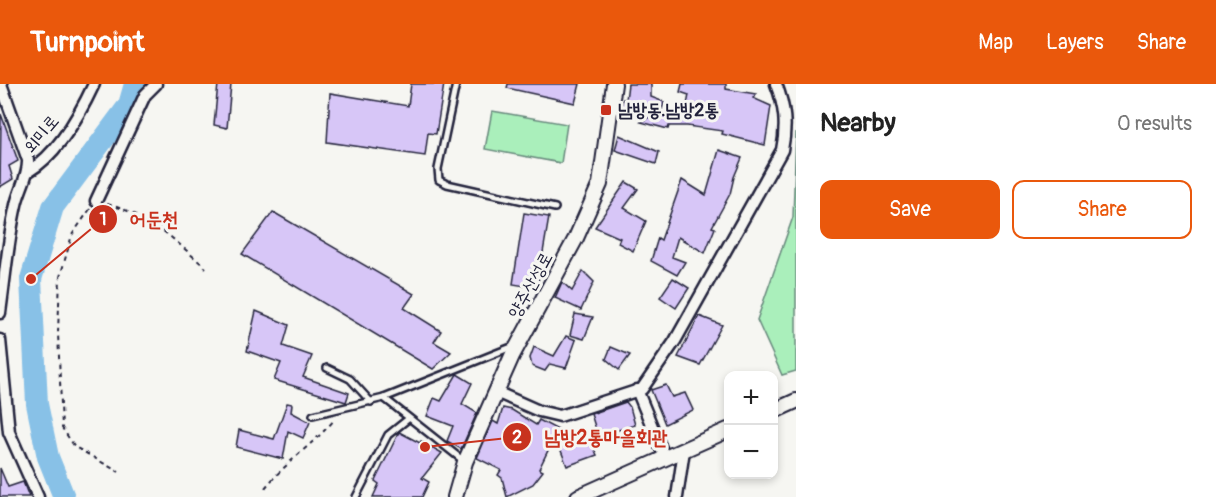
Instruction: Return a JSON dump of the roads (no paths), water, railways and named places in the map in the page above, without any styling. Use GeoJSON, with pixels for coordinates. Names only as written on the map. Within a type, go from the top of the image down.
{"type":"FeatureCollection","features":[{"type":"Feature","properties":{"kind":"street"},"geometry":{"type":"LineString","coordinates":[[0,313],[16,204],[23,179],[29,171],[28,160],[1,84]]}},
{"type":"Feature","properties":{"kind":"street","name":"외미로"},"geometry":{"type":"LineString","coordinates":[[29,171],[39,165],[61,140],[94,84]]}},
{"type":"Feature","properties":{"kind":"street"},"geometry":{"type":"LineString","coordinates":[[96,201],[145,95],[156,84]]}},
{"type":"Feature","properties":{"kind":"street","name":"양주산성로"},"geometry":{"type":"LineString","coordinates":[[458,493],[465,462],[518,344],[576,238],[600,184],[614,84]]}},
{"type":"Feature","properties":{"kind":"street"},"geometry":{"type":"LineString","coordinates":[[496,392],[560,416],[642,388],[675,341],[782,150],[787,128],[783,101],[776,84]]}},
{"type":"Feature","properties":{"kind":"street"},"geometry":{"type":"LineString","coordinates":[[0,340],[9,432],[38,497]]}},
{"type":"Feature","properties":{"kind":"street"},"geometry":{"type":"LineString","coordinates":[[637,390],[665,458]]}},
{"type":"Feature","properties":{"kind":"street"},"geometry":{"type":"LineString","coordinates":[[778,409],[796,401]]}},
{"type":"Feature","properties":{"kind":"street"},"geometry":{"type":"LineString","coordinates":[[578,497],[724,432]]}},
{"type":"Feature","properties":{"kind":"street"},"geometry":{"type":"LineString","coordinates":[[677,497],[684,450]]}},
{"type":"Feature","properties":{"kind":"street"},"geometry":{"type":"LineString","coordinates":[[445,497],[458,493]]}},
{"type":"Feature","properties":{"kind":"lane"},"geometry":{"type":"LineString","coordinates":[[456,84],[438,169],[439,180],[447,184],[555,208]]}},
{"type":"Feature","properties":{"kind":"lane"},"geometry":{"type":"LineString","coordinates":[[314,415],[343,410],[384,398],[518,344]]}},
{"type":"Feature","properties":{"kind":"lane"},"geometry":{"type":"LineString","coordinates":[[327,368],[350,379],[371,402]]}},
{"type":"Feature","properties":{"kind":"lane"},"geometry":{"type":"LineString","coordinates":[[384,398],[465,462]]}},
{"type":"Feature","properties":{"kind":"lane"},"geometry":{"type":"LineString","coordinates":[[356,497],[388,435],[408,419]]}},
{"type":"Feature","properties":{"kind":"waterway"},"geometry":{"type":"LineString","coordinates":[[64,497],[48,457],[37,404],[31,279],[53,207],[129,105],[135,84]]}},
{"type":"Feature","properties":{"kind":"place","name":"남방동.남방2통"},"geometry":{"type":"Point","coordinates":[606,110]}},
{"type":"Feature","properties":{"kind":"place","name":"어둔천"},"geometry":{"type":"Point","coordinates":[31,279]}},
{"type":"Feature","properties":{"kind":"place","name":"남방2통마을회관"},"geometry":{"type":"Point","coordinates":[425,447]}}]}
